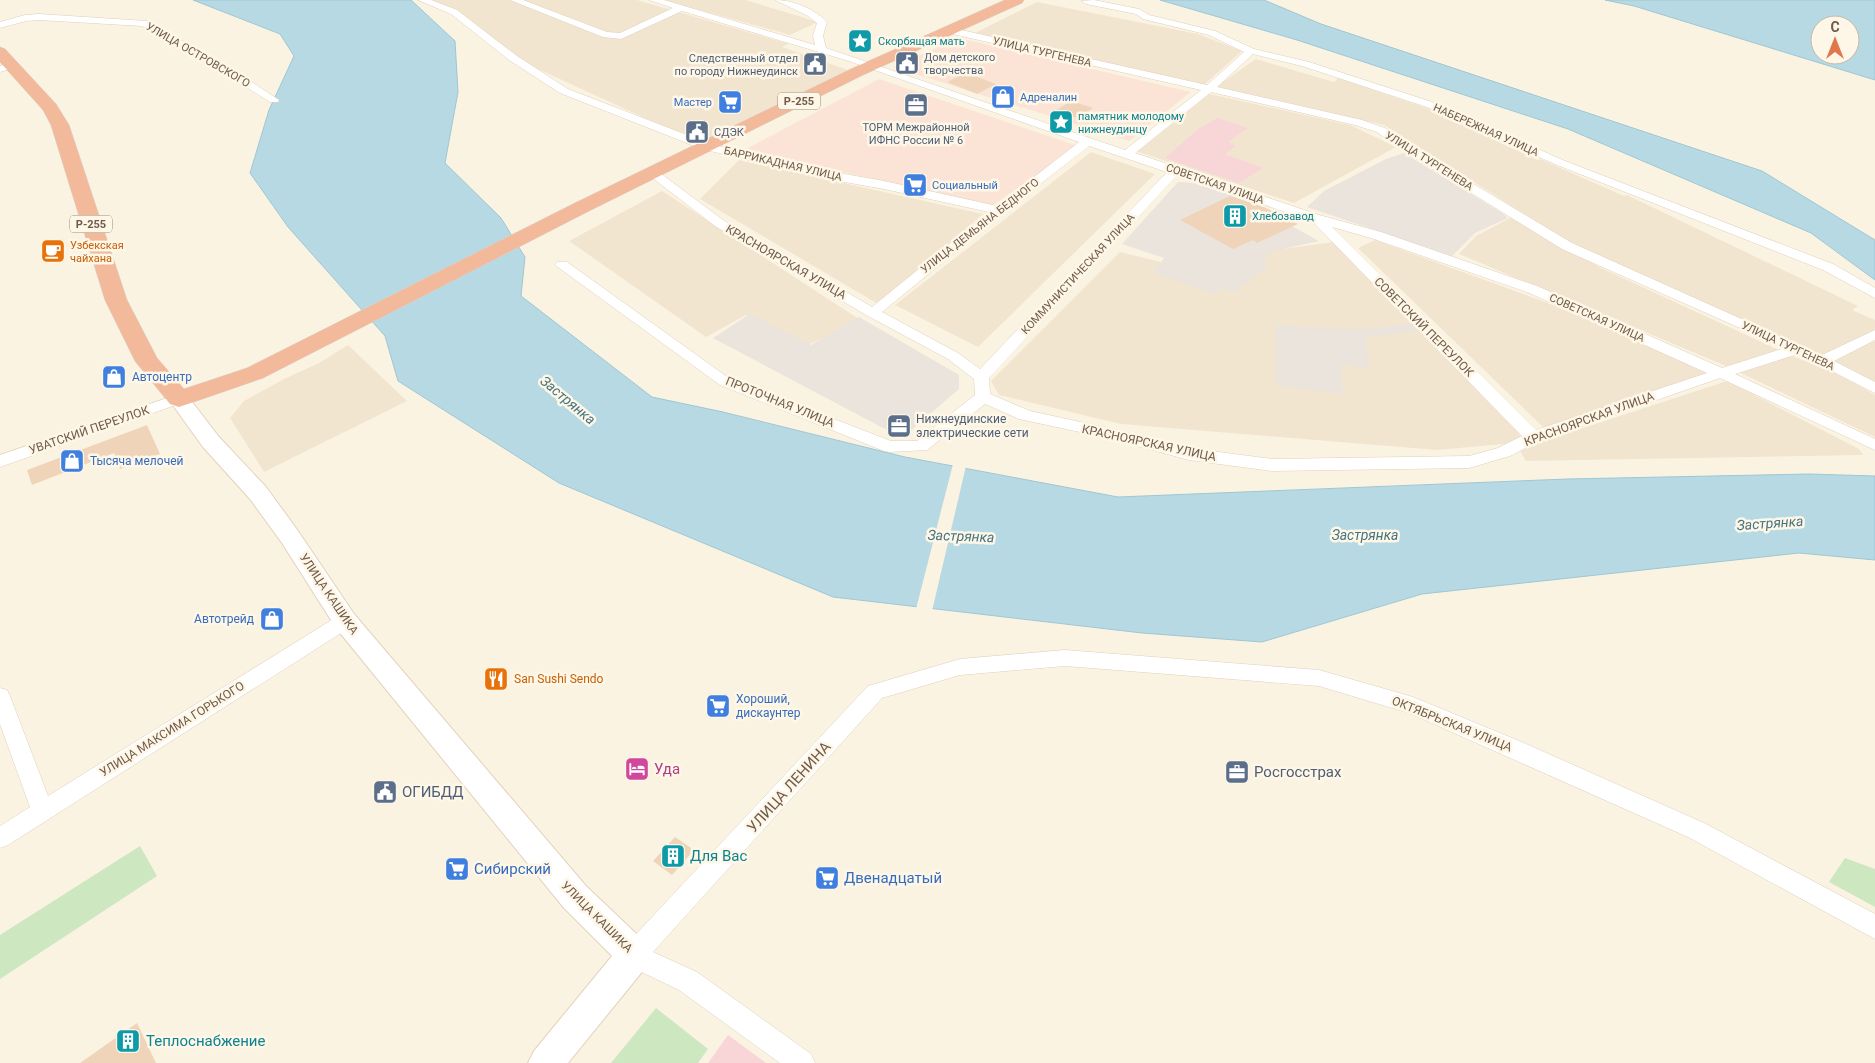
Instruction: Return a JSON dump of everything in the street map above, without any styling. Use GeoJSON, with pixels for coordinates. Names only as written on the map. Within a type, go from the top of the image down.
{"type":"FeatureCollection","features":[{"type":"Feature","properties":{"kind":"highway","name":"Р-255"},"geometry":{"type":"LineString","coordinates":[[179,399],[256,373],[652,173],[872,65],[1017,0]]}},
{"type":"Feature","properties":{"kind":"highway","name":"УЛИЦА КАШИКА"},"geometry":{"type":"LineString","coordinates":[[4,62],[50,108],[60,125],[116,300],[147,361],[179,399]]}},
{"type":"Feature","properties":{"kind":"street","name":"БАРРИКАДНАЯ УЛИЦА"},"geometry":{"type":"LineString","coordinates":[[423,0],[454,12],[513,58],[564,91],[706,147],[822,174],[884,185],[999,210]]}},
{"type":"Feature","properties":{"kind":"street"},"geometry":{"type":"LineString","coordinates":[[515,0],[606,35],[614,36],[621,36],[681,8]]}},
{"type":"Feature","properties":{"kind":"street","name":"СОВЕТСКАЯ УЛИЦА"},"geometry":{"type":"LineString","coordinates":[[654,0],[872,65],[1088,141],[1532,289],[1721,373],[1875,445]]}},
{"type":"Feature","properties":{"kind":"street"},"geometry":{"type":"LineString","coordinates":[[780,0],[811,14],[822,22],[818,36],[822,51]]}},
{"type":"Feature","properties":{"kind":"street","name":"НАБЕРЕЖНАЯ УЛИЦА"},"geometry":{"type":"LineString","coordinates":[[1086,2],[1140,12],[1146,17],[1212,33],[1251,52],[1305,64],[1430,105],[1561,163],[1828,267],[1875,294]]}},
{"type":"Feature","properties":{"kind":"street","name":"УЛИЦА ОСТРОВСКОГО"},"geometry":{"type":"LineString","coordinates":[[0,25],[25,18],[39,17],[144,23],[274,100]]}},
{"type":"Feature","properties":{"kind":"street","name":"УЛИЦА ТУРГЕНЕВА"},"geometry":{"type":"LineString","coordinates":[[948,30],[1358,122],[1381,130],[1401,145],[1568,246],[1799,349],[1875,388]]}},
{"type":"Feature","properties":{"kind":"street"},"geometry":{"type":"LineString","coordinates":[[1127,154],[1209,89],[1251,52]]}},
{"type":"Feature","properties":{"kind":"street","name":"УЛИЦА ДЕМЬЯНА БЕДНОГО"},"geometry":{"type":"LineString","coordinates":[[873,312],[1088,141]]}},
{"type":"Feature","properties":{"kind":"street","name":"КОММУНИСТИЧЕСКАЯ УЛИЦА"},"geometry":{"type":"LineString","coordinates":[[981,377],[1176,170]]}},
{"type":"Feature","properties":{"kind":"street","name":"КРАСНОЯРСКАЯ УЛИЦА"},"geometry":{"type":"LineString","coordinates":[[652,173],[719,224],[953,356],[981,377]]}},
{"type":"Feature","properties":{"kind":"street","name":"СОВЕТСКИЙ ПЕРЕУЛОК"},"geometry":{"type":"LineString","coordinates":[[1316,218],[1533,436]]}},
{"type":"Feature","properties":{"kind":"street","name":"ПРОТОЧНАЯ УЛИЦА"},"geometry":{"type":"LineString","coordinates":[[562,265],[725,382],[890,447],[921,446],[983,397]]}},
{"type":"Feature","properties":{"kind":"street"},"geometry":{"type":"LineString","coordinates":[[1822,361],[1875,334]]}},
{"type":"Feature","properties":{"kind":"street","name":"КРАСНОЯРСКАЯ УЛИЦА"},"geometry":{"type":"LineString","coordinates":[[983,397],[1025,415],[1108,433],[1189,454],[1272,465],[1469,462],[1504,452],[1533,436],[1799,349]]}},
{"type":"Feature","properties":{"kind":"street"},"geometry":{"type":"LineString","coordinates":[[981,377],[983,397]]}},
{"type":"Feature","properties":{"kind":"street","name":"УВАТСКИЙ ПЕРЕУЛОК"},"geometry":{"type":"LineString","coordinates":[[0,461],[179,399]]}},
{"type":"Feature","properties":{"kind":"street","name":"УЛИЦА КАШИКА"},"geometry":{"type":"LineString","coordinates":[[179,399],[211,442],[258,493],[290,537],[345,621],[575,897],[634,955],[688,981],[802,1063]]}},
{"type":"Feature","properties":{"kind":"street","name":"УЛИЦА МАКСИМА ГОРЬКОГО"},"geometry":{"type":"LineString","coordinates":[[0,838],[345,621]]}},
{"type":"Feature","properties":{"kind":"street","name":"ОКТЯБРЬСКАЯ УЛИЦА"},"geometry":{"type":"LineString","coordinates":[[875,692],[960,667],[1065,658],[1319,678],[1413,706],[1696,830],[1875,928]]}},
{"type":"Feature","properties":{"kind":"street","name":"УЛИЦА ЛЕНИНА"},"geometry":{"type":"LineString","coordinates":[[546,1063],[634,955],[875,692]]}},
{"type":"Feature","properties":{"kind":"street"},"geometry":{"type":"LineString","coordinates":[[0,696],[42,810]]}},
{"type":"Feature","properties":{"kind":"shaded area"},"geometry":{"type":"Polygon","coordinates":[[[424,0],[637,0],[789,44],[782,47],[848,70],[699,143],[525,63],[454,13],[424,0]]]}},
{"type":"Feature","properties":{"kind":"shaded area"},"geometry":{"type":"Polygon","coordinates":[[[663,0],[746,0],[818,22],[790,35],[663,0]]]}},
{"type":"Feature","properties":{"kind":"shaded area"},"geometry":{"type":"Polygon","coordinates":[[[1037,2],[1198,34],[1242,51],[1204,85],[973,34],[1037,2]]]}},
{"type":"Feature","properties":{"kind":"shaded area"},"geometry":{"type":"Polygon","coordinates":[[[959,38],[1191,92],[1129,141],[893,67],[959,38]]]}},
{"type":"Feature","properties":{"kind":"shaded area"},"geometry":{"type":"Polygon","coordinates":[[[1256,59],[1334,82],[1338,78],[1444,114],[1456,122],[1538,160],[1540,159],[1624,196],[1627,195],[1858,306],[1852,310],[1875,320],[1875,329],[1873,330],[1875,332],[1875,384],[1583,251],[1384,125],[1216,87],[1220,79],[1226,80],[1256,59]]]}},
{"type":"Feature","properties":{"kind":"shaded area"},"geometry":{"type":"Polygon","coordinates":[[[879,79],[1078,146],[992,206],[744,150],[879,79]]]}},
{"type":"Feature","properties":{"kind":"shaded area"},"geometry":{"type":"Polygon","coordinates":[[[1205,93],[1350,125],[1396,147],[1294,203],[1135,151],[1205,93]]]}},
{"type":"Feature","properties":{"kind":"shaded area"},"geometry":{"type":"Polygon","coordinates":[[[1217,118],[1248,128],[1228,142],[1236,146],[1225,154],[1263,168],[1239,183],[1165,158],[1197,130],[1217,118]]]}},
{"type":"Feature","properties":{"kind":"shaded area"},"geometry":{"type":"Polygon","coordinates":[[[1091,152],[1155,174],[978,347],[895,305],[1091,152]]]}},
{"type":"Feature","properties":{"kind":"shaded area"},"geometry":{"type":"Polygon","coordinates":[[[1404,153],[1508,218],[1475,233],[1452,256],[1307,207],[1324,191],[1386,159],[1404,153]]]}},
{"type":"Feature","properties":{"kind":"shaded area"},"geometry":{"type":"Polygon","coordinates":[[[739,160],[983,214],[878,304],[700,199],[739,160]]]}},
{"type":"Feature","properties":{"kind":"shaded area","name":"Хлебозавод"},"geometry":{"type":"Polygon","coordinates":[[[1178,182],[1193,183],[1243,199],[1319,241],[1269,252],[1263,263],[1269,266],[1233,293],[1222,288],[1214,294],[1154,273],[1164,258],[1122,244],[1178,182]]]}},
{"type":"Feature","properties":{"kind":"shaded area"},"geometry":{"type":"Polygon","coordinates":[[[662,191],[862,321],[803,347],[746,315],[706,337],[569,241],[662,191]]]}},
{"type":"Feature","properties":{"kind":"shaded area"},"geometry":{"type":"Polygon","coordinates":[[[1512,217],[1599,267],[1790,355],[1840,375],[1875,395],[1875,437],[1726,366],[1459,254],[1476,236],[1512,217]]]}},
{"type":"Feature","properties":{"kind":"shaded area"},"geometry":{"type":"Polygon","coordinates":[[[1375,240],[1586,317],[1714,375],[1545,429],[1358,248],[1375,240]]]}},
{"type":"Feature","properties":{"kind":"shaded area"},"geometry":{"type":"Polygon","coordinates":[[[1334,242],[1527,442],[1437,450],[1121,424],[999,395],[991,381],[1120,252],[1234,280],[1266,251],[1334,242]]]}},
{"type":"Feature","properties":{"kind":"shaded area"},"geometry":{"type":"Polygon","coordinates":[[[750,314],[811,345],[859,317],[959,375],[959,389],[902,438],[713,338],[750,314]]]}},
{"type":"Feature","properties":{"kind":"shaded area"},"geometry":{"type":"Polygon","coordinates":[[[1410,324],[1419,330],[1365,338],[1370,369],[1341,364],[1343,394],[1276,385],[1276,325],[1353,330],[1410,324]]]}},
{"type":"Feature","properties":{"kind":"shaded area"},"geometry":{"type":"Polygon","coordinates":[[[348,345],[407,401],[264,472],[230,418],[244,401],[284,379],[319,363],[348,345]]]}},
{"type":"Feature","properties":{"kind":"shaded area"},"geometry":{"type":"Polygon","coordinates":[[[1727,381],[1859,449],[1863,455],[1526,461],[1519,449],[1727,381]]]}},
{"type":"Feature","properties":{"kind":"shaded area"},"geometry":{"type":"Polygon","coordinates":[[[728,1035],[766,1063],[708,1063],[728,1035]]]}},
{"type":"Feature","properties":{"kind":"green space"},"geometry":{"type":"Polygon","coordinates":[[[140,846],[157,876],[0,979],[0,935],[140,846]]]}},
{"type":"Feature","properties":{"kind":"green space"},"geometry":{"type":"Polygon","coordinates":[[[1845,858],[1875,869],[1875,907],[1829,882],[1845,858]]]}},
{"type":"Feature","properties":{"kind":"green space"},"geometry":{"type":"Polygon","coordinates":[[[656,1008],[708,1049],[698,1063],[611,1063],[656,1008]]]}},
{"type":"Feature","properties":{"kind":"water","name":"Застрянка"},"geometry":{"type":"Polygon","coordinates":[[[193,0],[411,0],[455,41],[458,92],[445,163],[501,218],[525,257],[521,296],[652,397],[723,412],[905,457],[1118,497],[1567,479],[1809,474],[1875,476],[1875,560],[1799,553],[1422,594],[1262,642],[1142,633],[833,597],[559,483],[398,381],[385,336],[288,227],[250,173],[269,110],[294,56],[280,34],[193,0]]]}},
{"type":"Feature","properties":{"kind":"water"},"geometry":{"type":"Polygon","coordinates":[[[1160,0],[1264,0],[1321,24],[1762,171],[1875,240],[1875,280],[1811,233],[1568,129],[1297,40],[1160,0]]]}},
{"type":"Feature","properties":{"kind":"water"},"geometry":{"type":"Polygon","coordinates":[[[1605,0],[1875,0],[1875,80],[1826,65],[1860,65],[1860,15],[1810,15],[1810,60],[1634,6],[1605,0]]]}},
{"type":"Feature","properties":{"kind":"pier"},"geometry":{"type":"Polygon","coordinates":[[[953,464],[966,466],[932,611],[916,609],[953,464]]]}},
{"type":"Feature","properties":{"kind":"building"},"geometry":{"type":"Polygon","coordinates":[[[966,73],[996,84],[977,94],[947,82],[966,73]]]}},
{"type":"Feature","properties":{"kind":"building"},"geometry":{"type":"Polygon","coordinates":[[[1071,101],[1093,108],[1078,118],[1055,111],[1071,101]]]}},
{"type":"Feature","properties":{"kind":"building","name":"Хлебозавод"},"geometry":{"type":"Polygon","coordinates":[[[1230,196],[1264,207],[1298,224],[1257,243],[1253,240],[1233,249],[1180,220],[1230,196]]]}},
{"type":"Feature","properties":{"kind":"building","name":"Тысяча мелочей"},"geometry":{"type":"Polygon","coordinates":[[[147,425],[160,454],[120,469],[114,453],[32,485],[27,470],[147,425]]]}},
{"type":"Feature","properties":{"kind":"building","name":"Для Вас"},"geometry":{"type":"Polygon","coordinates":[[[675,837],[694,850],[672,875],[653,861],[675,837]]]}},
{"type":"Feature","properties":{"kind":"building","name":"Теплоснабжение"},"geometry":{"type":"Polygon","coordinates":[[[137,1023],[156,1063],[80,1063],[137,1023]]]}},
{"type":"Feature","properties":{"kind":"place","name":"Скорбящая мать"},"geometry":{"type":"Point","coordinates":[860,41]}},
{"type":"Feature","properties":{"kind":"place","name":"Дом детского творчества"},"geometry":{"type":"Point","coordinates":[907,63]}},
{"type":"Feature","properties":{"kind":"place","name":"Следственный отдел по городу Нижнеудинск"},"geometry":{"type":"Point","coordinates":[815,64]}},
{"type":"Feature","properties":{"kind":"place","name":"Адреналин"},"geometry":{"type":"Point","coordinates":[1003,97]}},
{"type":"Feature","properties":{"kind":"place","name":"Мастер"},"geometry":{"type":"Point","coordinates":[730,102]}},
{"type":"Feature","properties":{"kind":"place","name":"ТОРМ Межрайонной ИФНС России № 6"},"geometry":{"type":"Point","coordinates":[916,105]}},
{"type":"Feature","properties":{"kind":"place","name":"памятник молодому нижнеудинцу"},"geometry":{"type":"Point","coordinates":[1061,122]}},
{"type":"Feature","properties":{"kind":"place","name":"СДЭК"},"geometry":{"type":"Point","coordinates":[697,132]}},
{"type":"Feature","properties":{"kind":"place","name":"Социальный"},"geometry":{"type":"Point","coordinates":[915,185]}},
{"type":"Feature","properties":{"kind":"place","name":"Хлебозавод"},"geometry":{"type":"Point","coordinates":[1235,216]}},
{"type":"Feature","properties":{"kind":"place","name":"Узбекская чайхана"},"geometry":{"type":"Point","coordinates":[53,251]}},
{"type":"Feature","properties":{"kind":"place","name":"Автоцентр"},"geometry":{"type":"Point","coordinates":[114,377]}},
{"type":"Feature","properties":{"kind":"place","name":"Нижнеудинские электрические сети"},"geometry":{"type":"Point","coordinates":[899,426]}},
{"type":"Feature","properties":{"kind":"place","name":"Тысяча мелочей"},"geometry":{"type":"Point","coordinates":[72,461]}},
{"type":"Feature","properties":{"kind":"place","name":"Автотрейд"},"geometry":{"type":"Point","coordinates":[272,619]}},
{"type":"Feature","properties":{"kind":"place","name":"San Sushi Sendo"},"geometry":{"type":"Point","coordinates":[496,679]}},
{"type":"Feature","properties":{"kind":"place","name":"Хороший, дискаунтер"},"geometry":{"type":"Point","coordinates":[718,706]}},
{"type":"Feature","properties":{"kind":"place","name":"Уда"},"geometry":{"type":"Point","coordinates":[637,769]}},
{"type":"Feature","properties":{"kind":"place","name":"Росгосстрах"},"geometry":{"type":"Point","coordinates":[1237,772]}},
{"type":"Feature","properties":{"kind":"place","name":"ОГИБДД"},"geometry":{"type":"Point","coordinates":[385,792]}},
{"type":"Feature","properties":{"kind":"place","name":"Для Вас"},"geometry":{"type":"Point","coordinates":[673,856]}},
{"type":"Feature","properties":{"kind":"place","name":"Сибирский"},"geometry":{"type":"Point","coordinates":[457,869]}},
{"type":"Feature","properties":{"kind":"place","name":"Двенадцатый"},"geometry":{"type":"Point","coordinates":[827,878]}},
{"type":"Feature","properties":{"kind":"place","name":"Теплоснабжение"},"geometry":{"type":"Point","coordinates":[128,1041]}}]}
